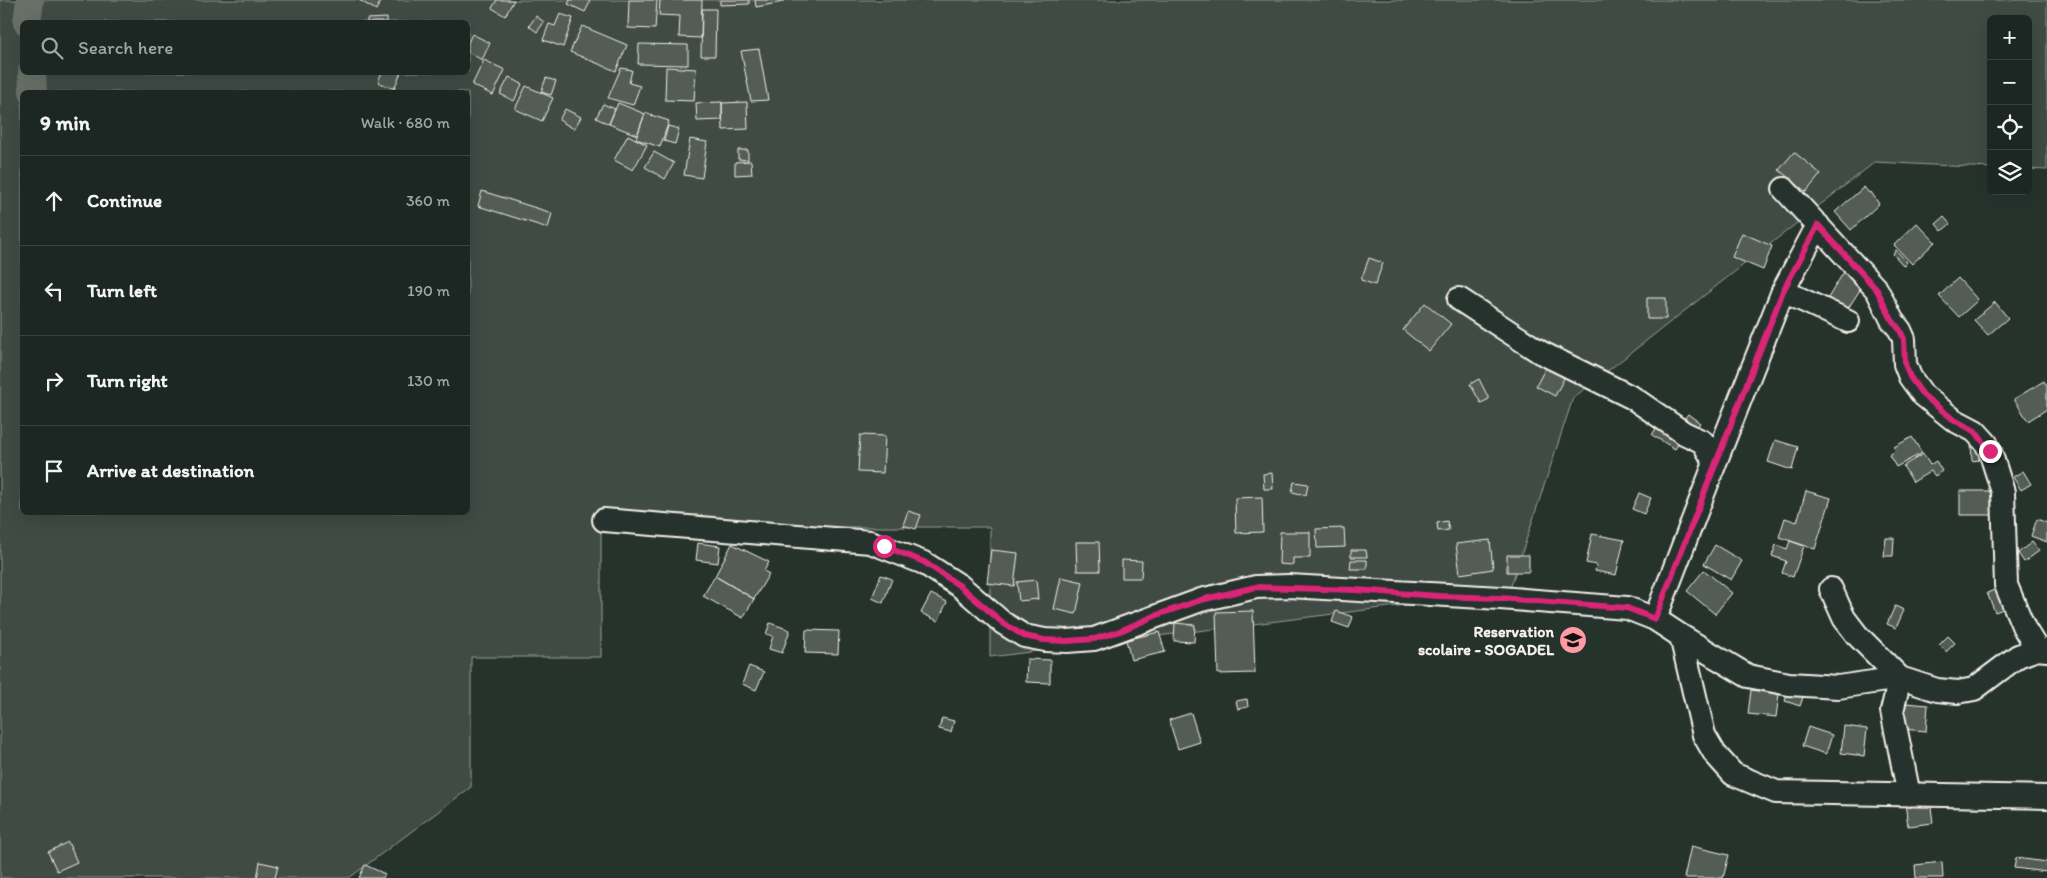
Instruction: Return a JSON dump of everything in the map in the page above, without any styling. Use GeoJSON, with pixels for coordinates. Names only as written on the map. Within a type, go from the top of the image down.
{"type":"FeatureCollection","features":[{"type":"Feature","properties":{"kind":"street"},"geometry":{"type":"LineString","coordinates":[[604,520],[870,542],[924,562],[960,586],[1003,623],[1024,636],[1044,640],[1094,639],[1201,600],[1256,587],[1356,590],[1627,608],[1655,619],[1748,676],[1789,684],[1838,687],[1900,678],[1937,690],[1966,692],[2018,656],[2042,649],[2024,628],[2006,585],[2003,492],[1990,451],[1975,431],[1954,420],[1923,395],[1910,377],[1905,364],[1904,339],[1877,290],[1784,189]]}},
{"type":"Feature","properties":{"kind":"street"},"geometry":{"type":"LineString","coordinates":[[1655,619],[1783,291],[1818,225]]}},
{"type":"Feature","properties":{"kind":"street"},"geometry":{"type":"LineString","coordinates":[[1783,291],[1848,321]]}},
{"type":"Feature","properties":{"kind":"street"},"geometry":{"type":"LineString","coordinates":[[1459,299],[1540,352],[1633,398],[1684,433],[1703,442],[1715,463]]}},
{"type":"Feature","properties":{"kind":"street"},"geometry":{"type":"LineString","coordinates":[[1831,589],[1844,618],[1857,635],[1900,678]]}},
{"type":"Feature","properties":{"kind":"street"},"geometry":{"type":"LineString","coordinates":[[1681,636],[1704,735],[1715,754],[1733,774],[1776,792],[2034,795],[2047,797]]}},
{"type":"Feature","properties":{"kind":"street"},"geometry":{"type":"LineString","coordinates":[[1900,678],[1892,711],[1909,795]]}},
{"type":"Feature","properties":{"kind":"shaded area"},"geometry":{"type":"Polygon","coordinates":[[[0,0],[2047,0],[2047,170],[2032,169],[2032,15],[1987,15],[1987,168],[1875,162],[1573,398],[1509,592],[990,657],[990,527],[601,527],[601,657],[471,657],[471,787],[349,878],[0,878],[0,0]]]}},
{"type":"Feature","properties":{"kind":"building"},"geometry":{"type":"Polygon","coordinates":[[[359,0],[381,0],[376,10],[359,0]]]}},
{"type":"Feature","properties":{"kind":"building"},"geometry":{"type":"Polygon","coordinates":[[[497,0],[514,0],[505,16],[492,8],[497,0]]]}},
{"type":"Feature","properties":{"kind":"building"},"geometry":{"type":"Polygon","coordinates":[[[570,0],[587,0],[590,2],[585,12],[568,4],[570,0]]]}},
{"type":"Feature","properties":{"kind":"building"},"geometry":{"type":"Polygon","coordinates":[[[629,0],[657,0],[655,29],[628,28],[629,0]]]}},
{"type":"Feature","properties":{"kind":"building"},"geometry":{"type":"Polygon","coordinates":[[[660,0],[702,0],[701,38],[679,37],[680,16],[659,15],[660,0]]]}},
{"type":"Feature","properties":{"kind":"building"},"geometry":{"type":"Polygon","coordinates":[[[720,0],[749,0],[749,4],[720,5],[720,0]]]}},
{"type":"Feature","properties":{"kind":"building"},"geometry":{"type":"Polygon","coordinates":[[[755,0],[783,0],[783,2],[756,7],[755,0]]]}},
{"type":"Feature","properties":{"kind":"building"},"geometry":{"type":"Polygon","coordinates":[[[702,9],[716,9],[715,56],[701,56],[702,9]]]}},
{"type":"Feature","properties":{"kind":"building"},"geometry":{"type":"Polygon","coordinates":[[[560,14],[573,18],[563,47],[543,40],[549,24],[555,26],[560,14]]]}},
{"type":"Feature","properties":{"kind":"building"},"geometry":{"type":"Polygon","coordinates":[[[536,16],[544,22],[537,32],[529,26],[536,16]]]}},
{"type":"Feature","properties":{"kind":"building"},"geometry":{"type":"Polygon","coordinates":[[[387,18],[387,20],[367,20],[387,18]]]}},
{"type":"Feature","properties":{"kind":"building"},"geometry":{"type":"Polygon","coordinates":[[[582,26],[627,45],[616,71],[570,52],[582,26]]]}},
{"type":"Feature","properties":{"kind":"building"},"geometry":{"type":"Polygon","coordinates":[[[472,34],[490,43],[482,60],[470,53],[470,38],[472,34]]]}},
{"type":"Feature","properties":{"kind":"building"},"geometry":{"type":"Polygon","coordinates":[[[639,44],[688,45],[688,65],[638,64],[639,44]]]}},
{"type":"Feature","properties":{"kind":"building"},"geometry":{"type":"Polygon","coordinates":[[[759,49],[768,100],[751,101],[741,51],[759,49]]]}},
{"type":"Feature","properties":{"kind":"building"},"geometry":{"type":"Polygon","coordinates":[[[484,60],[505,70],[493,95],[472,85],[484,60]]]}},
{"type":"Feature","properties":{"kind":"building"},"geometry":{"type":"Polygon","coordinates":[[[666,67],[696,69],[694,101],[665,100],[666,67]]]}},
{"type":"Feature","properties":{"kind":"building"},"geometry":{"type":"Polygon","coordinates":[[[621,68],[632,70],[629,83],[640,86],[633,105],[608,98],[621,68]]]}},
{"type":"Feature","properties":{"kind":"building"},"geometry":{"type":"Polygon","coordinates":[[[381,75],[400,75],[394,89],[378,82],[381,75]]]}},
{"type":"Feature","properties":{"kind":"building"},"geometry":{"type":"Polygon","coordinates":[[[509,77],[522,84],[514,101],[500,94],[509,77]]]}},
{"type":"Feature","properties":{"kind":"building"},"geometry":{"type":"Polygon","coordinates":[[[546,78],[556,81],[551,95],[541,92],[546,78]]]}},
{"type":"Feature","properties":{"kind":"building"},"geometry":{"type":"Polygon","coordinates":[[[526,86],[553,98],[542,121],[515,109],[526,86]]]}},
{"type":"Feature","properties":{"kind":"building"},"geometry":{"type":"Polygon","coordinates":[[[722,102],[722,120],[697,121],[696,103],[722,102]]]}},
{"type":"Feature","properties":{"kind":"building"},"geometry":{"type":"Polygon","coordinates":[[[747,102],[748,129],[723,130],[722,103],[747,102]]]}},
{"type":"Feature","properties":{"kind":"building"},"geometry":{"type":"Polygon","coordinates":[[[618,103],[645,114],[637,135],[609,124],[618,103]]]}},
{"type":"Feature","properties":{"kind":"building"},"geometry":{"type":"Polygon","coordinates":[[[603,104],[615,109],[609,124],[596,118],[603,104]]]}},
{"type":"Feature","properties":{"kind":"building"},"geometry":{"type":"Polygon","coordinates":[[[565,109],[581,117],[574,129],[559,120],[565,109]]]}},
{"type":"Feature","properties":{"kind":"building"},"geometry":{"type":"Polygon","coordinates":[[[645,113],[669,121],[660,147],[636,139],[645,113]]]}},
{"type":"Feature","properties":{"kind":"building"},"geometry":{"type":"Polygon","coordinates":[[[668,126],[679,129],[675,144],[664,141],[668,126]]]}},
{"type":"Feature","properties":{"kind":"building"},"geometry":{"type":"Polygon","coordinates":[[[628,135],[647,145],[633,170],[614,160],[628,135]]]}},
{"type":"Feature","properties":{"kind":"building"},"geometry":{"type":"Polygon","coordinates":[[[690,139],[707,142],[702,178],[684,175],[690,139]]]}},
{"type":"Feature","properties":{"kind":"building"},"geometry":{"type":"Polygon","coordinates":[[[738,150],[748,150],[748,160],[738,159],[738,150]]]}},
{"type":"Feature","properties":{"kind":"building"},"geometry":{"type":"Polygon","coordinates":[[[654,152],[674,163],[665,179],[645,167],[654,152]]]}},
{"type":"Feature","properties":{"kind":"building"},"geometry":{"type":"Polygon","coordinates":[[[1794,152],[1821,174],[1806,192],[1779,170],[1794,152]]]}},
{"type":"Feature","properties":{"kind":"building"},"geometry":{"type":"Polygon","coordinates":[[[751,161],[752,174],[735,175],[735,162],[751,161]]]}},
{"type":"Feature","properties":{"kind":"building"},"geometry":{"type":"Polygon","coordinates":[[[1864,187],[1869,193],[1871,192],[1879,204],[1851,230],[1835,212],[1864,187]]]}},
{"type":"Feature","properties":{"kind":"building"},"geometry":{"type":"Polygon","coordinates":[[[482,191],[552,213],[548,228],[478,206],[482,191]]]}},
{"type":"Feature","properties":{"kind":"building"},"geometry":{"type":"Polygon","coordinates":[[[1944,217],[1950,224],[1942,231],[1936,224],[1944,217]]]}},
{"type":"Feature","properties":{"kind":"building"},"geometry":{"type":"Polygon","coordinates":[[[1917,223],[1935,242],[1912,264],[1894,245],[1917,223]]]}},
{"type":"Feature","properties":{"kind":"building"},"geometry":{"type":"Polygon","coordinates":[[[1742,233],[1772,246],[1763,270],[1732,257],[1742,233]]]}},
{"type":"Feature","properties":{"kind":"building"},"geometry":{"type":"Polygon","coordinates":[[[1896,250],[1907,262],[1904,266],[1893,254],[1896,250]]]}},
{"type":"Feature","properties":{"kind":"building"},"geometry":{"type":"Polygon","coordinates":[[[1369,258],[1383,263],[1375,285],[1361,280],[1369,258]]]}},
{"type":"Feature","properties":{"kind":"building"},"geometry":{"type":"Polygon","coordinates":[[[1845,270],[1865,282],[1847,310],[1828,298],[1845,270]]]}},
{"type":"Feature","properties":{"kind":"building"},"geometry":{"type":"Polygon","coordinates":[[[1958,278],[1978,300],[1959,317],[1939,296],[1958,278]]]}},
{"type":"Feature","properties":{"kind":"building"},"geometry":{"type":"Polygon","coordinates":[[[1647,298],[1666,298],[1666,319],[1647,319],[1647,298]]]}},
{"type":"Feature","properties":{"kind":"building"},"geometry":{"type":"Polygon","coordinates":[[[1995,302],[2008,318],[1988,335],[1974,320],[1995,302]]]}},
{"type":"Feature","properties":{"kind":"building"},"geometry":{"type":"Polygon","coordinates":[[[1425,303],[1451,324],[1429,351],[1403,330],[1425,303]]]}},
{"type":"Feature","properties":{"kind":"building"},"geometry":{"type":"Polygon","coordinates":[[[1546,367],[1565,376],[1555,396],[1536,386],[1546,367]]]}},
{"type":"Feature","properties":{"kind":"building"},"geometry":{"type":"Polygon","coordinates":[[[1479,379],[1489,399],[1481,403],[1470,384],[1479,379]]]}},
{"type":"Feature","properties":{"kind":"building"},"geometry":{"type":"Polygon","coordinates":[[[2044,381],[2047,387],[2047,409],[2028,421],[2014,399],[2044,381]]]}},
{"type":"Feature","properties":{"kind":"building"},"geometry":{"type":"Polygon","coordinates":[[[1688,414],[1700,423],[1693,434],[1680,424],[1688,414]]]}},
{"type":"Feature","properties":{"kind":"building"},"geometry":{"type":"Polygon","coordinates":[[[1660,422],[1683,436],[1675,449],[1652,435],[1660,422]]]}},
{"type":"Feature","properties":{"kind":"building"},"geometry":{"type":"Polygon","coordinates":[[[860,435],[885,436],[883,473],[858,472],[860,435]]]}},
{"type":"Feature","properties":{"kind":"building"},"geometry":{"type":"Polygon","coordinates":[[[1912,437],[1922,453],[1896,467],[1889,455],[1896,451],[1894,447],[1912,437]]]}},
{"type":"Feature","properties":{"kind":"building"},"geometry":{"type":"Polygon","coordinates":[[[1775,440],[1798,447],[1792,470],[1768,462],[1775,440]]]}},
{"type":"Feature","properties":{"kind":"building"},"geometry":{"type":"Polygon","coordinates":[[[1971,445],[1978,445],[1979,460],[1972,461],[1971,445]]]}},
{"type":"Feature","properties":{"kind":"building"},"geometry":{"type":"Polygon","coordinates":[[[1923,454],[1930,465],[1936,461],[1942,471],[1935,476],[1931,471],[1913,482],[1903,466],[1923,454]]]}},
{"type":"Feature","properties":{"kind":"building"},"geometry":{"type":"Polygon","coordinates":[[[2023,471],[2031,484],[2021,490],[2013,477],[2023,471]]]}},
{"type":"Feature","properties":{"kind":"building"},"geometry":{"type":"Polygon","coordinates":[[[1272,473],[1273,489],[1264,489],[1263,474],[1272,473]]]}},
{"type":"Feature","properties":{"kind":"building"},"geometry":{"type":"Polygon","coordinates":[[[1294,482],[1308,484],[1306,495],[1292,492],[1294,482]]]}},
{"type":"Feature","properties":{"kind":"building"},"geometry":{"type":"Polygon","coordinates":[[[1806,491],[1831,498],[1815,549],[1779,537],[1785,518],[1797,522],[1806,491]]]}},
{"type":"Feature","properties":{"kind":"building"},"geometry":{"type":"Polygon","coordinates":[[[1960,491],[1995,491],[1995,515],[1960,515],[1960,491]]]}},
{"type":"Feature","properties":{"kind":"building"},"geometry":{"type":"Polygon","coordinates":[[[1639,493],[1651,498],[1644,514],[1632,509],[1639,493]]]}},
{"type":"Feature","properties":{"kind":"building"},"geometry":{"type":"Polygon","coordinates":[[[1262,497],[1263,532],[1236,533],[1235,498],[1262,497]]]}},
{"type":"Feature","properties":{"kind":"building"},"geometry":{"type":"Polygon","coordinates":[[[908,511],[921,515],[916,529],[903,525],[908,511]]]}},
{"type":"Feature","properties":{"kind":"building"},"geometry":{"type":"Polygon","coordinates":[[[2037,519],[2047,523],[2047,542],[2031,536],[2037,519]]]}},
{"type":"Feature","properties":{"kind":"building"},"geometry":{"type":"Polygon","coordinates":[[[1447,521],[1449,530],[1438,531],[1437,523],[1447,521]]]}},
{"type":"Feature","properties":{"kind":"building"},"geometry":{"type":"Polygon","coordinates":[[[1344,528],[1345,547],[1317,548],[1316,529],[1344,528]]]}},
{"type":"Feature","properties":{"kind":"building"},"geometry":{"type":"Polygon","coordinates":[[[1280,532],[1310,532],[1310,558],[1293,558],[1293,565],[1279,564],[1280,532]]]}},
{"type":"Feature","properties":{"kind":"building"},"geometry":{"type":"Polygon","coordinates":[[[1592,534],[1624,540],[1616,575],[1595,571],[1596,565],[1586,563],[1592,534]]]}},
{"type":"Feature","properties":{"kind":"building"},"geometry":{"type":"Polygon","coordinates":[[[1886,538],[1894,538],[1893,556],[1884,556],[1886,538]]]}},
{"type":"Feature","properties":{"kind":"building"},"geometry":{"type":"Polygon","coordinates":[[[1490,540],[1493,569],[1460,574],[1456,544],[1490,540]]]}},
{"type":"Feature","properties":{"kind":"building"},"geometry":{"type":"Polygon","coordinates":[[[1790,541],[1804,546],[1793,577],[1782,573],[1786,561],[1772,556],[1776,545],[1787,549],[1790,541]]]}},
{"type":"Feature","properties":{"kind":"building"},"geometry":{"type":"Polygon","coordinates":[[[1076,542],[1099,542],[1100,571],[1077,571],[1076,542]]]}},
{"type":"Feature","properties":{"kind":"building"},"geometry":{"type":"Polygon","coordinates":[[[2032,542],[2039,551],[2024,562],[2018,553],[2032,542]]]}},
{"type":"Feature","properties":{"kind":"building"},"geometry":{"type":"Polygon","coordinates":[[[698,543],[720,546],[718,563],[696,560],[698,543]]]}},
{"type":"Feature","properties":{"kind":"building"},"geometry":{"type":"Polygon","coordinates":[[[732,544],[769,562],[764,571],[769,574],[754,599],[715,576],[732,544]]]}},
{"type":"Feature","properties":{"kind":"building"},"geometry":{"type":"Polygon","coordinates":[[[1715,545],[1742,561],[1731,580],[1704,564],[1715,545]]]}},
{"type":"Feature","properties":{"kind":"building"},"geometry":{"type":"Polygon","coordinates":[[[991,550],[1018,553],[1014,586],[987,583],[991,550]]]}},
{"type":"Feature","properties":{"kind":"building"},"geometry":{"type":"Polygon","coordinates":[[[1351,550],[1366,550],[1367,557],[1351,557],[1351,550]]]}},
{"type":"Feature","properties":{"kind":"building"},"geometry":{"type":"Polygon","coordinates":[[[1507,555],[1529,555],[1529,572],[1507,572],[1507,555]]]}},
{"type":"Feature","properties":{"kind":"building"},"geometry":{"type":"Polygon","coordinates":[[[1122,560],[1142,561],[1141,578],[1122,578],[1122,560]]]}},
{"type":"Feature","properties":{"kind":"building"},"geometry":{"type":"Polygon","coordinates":[[[1351,560],[1367,560],[1367,569],[1350,569],[1351,560]]]}},
{"type":"Feature","properties":{"kind":"building"},"geometry":{"type":"Polygon","coordinates":[[[1704,570],[1732,593],[1715,614],[1687,591],[1704,570]]]}},
{"type":"Feature","properties":{"kind":"building"},"geometry":{"type":"Polygon","coordinates":[[[881,575],[892,579],[883,603],[872,598],[881,575]]]}},
{"type":"Feature","properties":{"kind":"building"},"geometry":{"type":"Polygon","coordinates":[[[715,576],[754,599],[743,618],[703,596],[715,576]]]}},
{"type":"Feature","properties":{"kind":"building"},"geometry":{"type":"Polygon","coordinates":[[[1061,577],[1083,582],[1076,614],[1054,609],[1061,577]]]}},
{"type":"Feature","properties":{"kind":"building"},"geometry":{"type":"Polygon","coordinates":[[[1036,580],[1038,599],[1019,601],[1017,582],[1036,580]]]}},
{"type":"Feature","properties":{"kind":"building"},"geometry":{"type":"Polygon","coordinates":[[[1999,588],[2006,608],[1995,612],[1987,593],[1999,588]]]}},
{"type":"Feature","properties":{"kind":"building"},"geometry":{"type":"Polygon","coordinates":[[[931,594],[947,602],[938,621],[921,613],[931,594]]]}},
{"type":"Feature","properties":{"kind":"building"},"geometry":{"type":"Polygon","coordinates":[[[1895,606],[1904,610],[1896,628],[1887,624],[1895,606]]]}},
{"type":"Feature","properties":{"kind":"building"},"geometry":{"type":"Polygon","coordinates":[[[1253,611],[1255,673],[1218,674],[1216,612],[1253,611]]]}},
{"type":"Feature","properties":{"kind":"building"},"geometry":{"type":"Polygon","coordinates":[[[1336,611],[1353,617],[1349,628],[1332,622],[1336,611]]]}},
{"type":"Feature","properties":{"kind":"building"},"geometry":{"type":"Polygon","coordinates":[[[770,623],[790,630],[782,653],[769,649],[773,636],[766,634],[770,623]]]}},
{"type":"Feature","properties":{"kind":"building"},"geometry":{"type":"Polygon","coordinates":[[[1175,623],[1195,625],[1194,642],[1174,641],[1175,623]]]}},
{"type":"Feature","properties":{"kind":"building"},"geometry":{"type":"Polygon","coordinates":[[[806,630],[839,631],[838,654],[805,653],[806,630]]]}},
{"type":"Feature","properties":{"kind":"building"},"geometry":{"type":"Polygon","coordinates":[[[1159,632],[1165,652],[1131,660],[1126,640],[1159,632]]]}},
{"type":"Feature","properties":{"kind":"building"},"geometry":{"type":"Polygon","coordinates":[[[1948,636],[1955,643],[1946,652],[1939,645],[1948,636]]]}},
{"type":"Feature","properties":{"kind":"building"},"geometry":{"type":"Polygon","coordinates":[[[1027,659],[1050,660],[1050,683],[1026,682],[1027,659]]]}},
{"type":"Feature","properties":{"kind":"building"},"geometry":{"type":"Polygon","coordinates":[[[749,666],[764,672],[756,690],[742,684],[749,666]]]}},
{"type":"Feature","properties":{"kind":"building"},"geometry":{"type":"Polygon","coordinates":[[[1789,689],[1804,694],[1800,706],[1785,701],[1789,689]]]}},
{"type":"Feature","properties":{"kind":"building"},"geometry":{"type":"Polygon","coordinates":[[[1751,690],[1779,694],[1776,717],[1748,714],[1751,690]]]}},
{"type":"Feature","properties":{"kind":"building"},"geometry":{"type":"Polygon","coordinates":[[[1247,699],[1248,707],[1238,709],[1236,701],[1247,699]]]}},
{"type":"Feature","properties":{"kind":"building"},"geometry":{"type":"Polygon","coordinates":[[[1905,703],[1928,705],[1926,731],[1902,729],[1905,703]]]}},
{"type":"Feature","properties":{"kind":"building"},"geometry":{"type":"Polygon","coordinates":[[[1191,713],[1200,742],[1178,749],[1169,720],[1191,713]]]}},
{"type":"Feature","properties":{"kind":"building"},"geometry":{"type":"Polygon","coordinates":[[[942,718],[954,721],[951,732],[939,729],[942,718]]]}},
{"type":"Feature","properties":{"kind":"building"},"geometry":{"type":"Polygon","coordinates":[[[1844,726],[1867,729],[1864,756],[1841,753],[1844,726]]]}},
{"type":"Feature","properties":{"kind":"building"},"geometry":{"type":"Polygon","coordinates":[[[1808,727],[1832,735],[1826,754],[1802,746],[1808,727]]]}},
{"type":"Feature","properties":{"kind":"building"},"geometry":{"type":"Polygon","coordinates":[[[1930,799],[1933,823],[1908,826],[1905,802],[1930,799]]]}},
{"type":"Feature","properties":{"kind":"building"},"geometry":{"type":"Polygon","coordinates":[[[68,842],[77,862],[57,871],[48,852],[68,842]]]}},
{"type":"Feature","properties":{"kind":"building"},"geometry":{"type":"Polygon","coordinates":[[[1691,846],[1729,855],[1723,878],[1684,878],[1691,846]]]}},
{"type":"Feature","properties":{"kind":"building"},"geometry":{"type":"Polygon","coordinates":[[[2016,858],[2047,862],[2047,872],[2014,868],[2016,858]]]}},
{"type":"Feature","properties":{"kind":"building"},"geometry":{"type":"Polygon","coordinates":[[[260,862],[278,866],[275,878],[257,878],[260,862]]]}},
{"type":"Feature","properties":{"kind":"building"},"geometry":{"type":"Polygon","coordinates":[[[1942,862],[1943,878],[1916,878],[1915,865],[1942,862]]]}},
{"type":"Feature","properties":{"kind":"building"},"geometry":{"type":"Polygon","coordinates":[[[365,865],[385,874],[383,878],[359,878],[365,865]]]}},
{"type":"Feature","properties":{"kind":"waterway"},"geometry":{"type":"LineString","coordinates":[[27,20],[30,0]]}},
{"type":"Feature","properties":{"kind":"waterway"},"geometry":{"type":"LineString","coordinates":[[32,75],[33,90]]}},
{"type":"Feature","properties":{"kind":"place","name":"Reservation scolaire - SOGADEL"},"geometry":{"type":"Point","coordinates":[1573,640]}},
{"type":"Feature","properties":{"kind":"route"},"geometry":{"type":"LineString","coordinates":[[884,546],[924,562],[960,586],[1003,623],[1024,636],[1044,640],[1094,639],[1201,600],[1256,587],[1289,586],[1438,596],[1500,598],[1627,608],[1655,619],[1783,291],[1818,225],[1877,290],[1904,339],[1905,364],[1910,377],[1923,395],[1954,420],[1969,426],[1975,431],[1986,443],[1990,451]]}}]}
